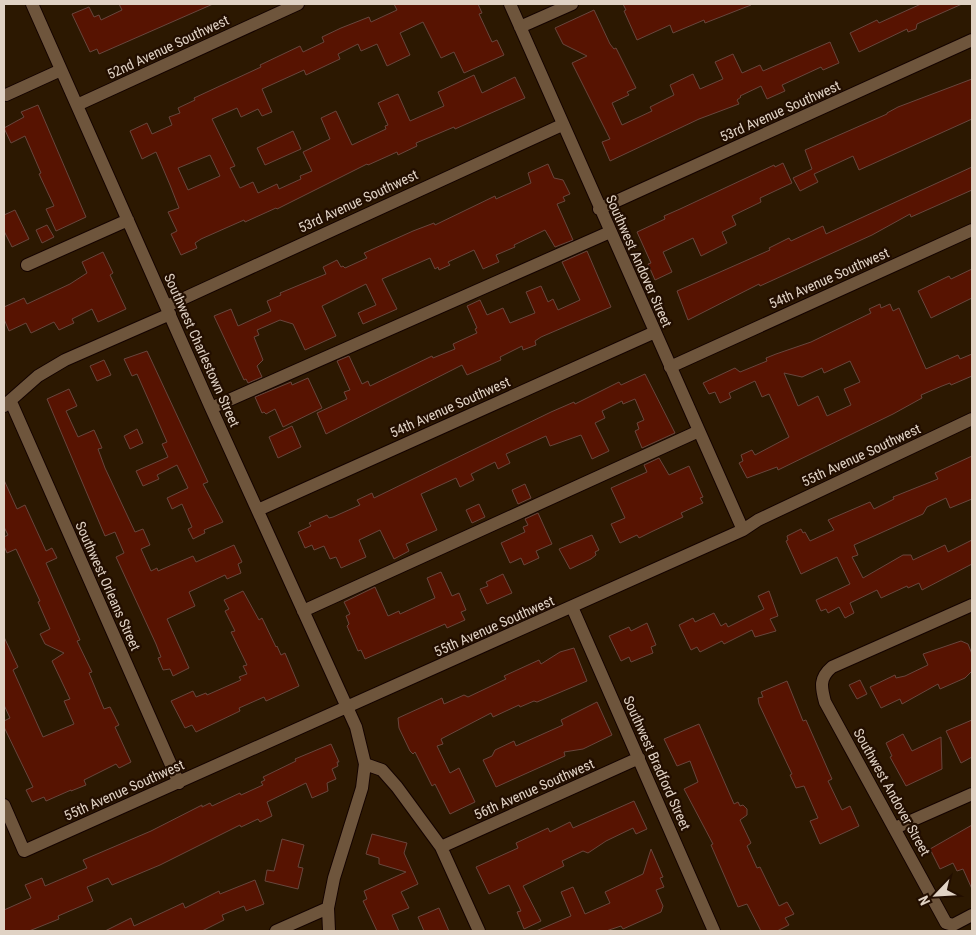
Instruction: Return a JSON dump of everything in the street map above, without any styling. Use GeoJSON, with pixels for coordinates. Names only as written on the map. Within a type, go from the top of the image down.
{"type":"FeatureCollection","features":[{"type":"Feature","properties":{"kind":"street","name":"Southwest Charlestown Street"},"geometry":{"type":"LineString","coordinates":[[32,4],[211,408],[347,707]]}},
{"type":"Feature","properties":{"kind":"street","name":"52nd Avenue Southwest"},"geometry":{"type":"LineString","coordinates":[[77,105],[298,4]]}},
{"type":"Feature","properties":{"kind":"street","name":"Southwest Andover Street"},"geometry":{"type":"LineString","coordinates":[[510,4],[599,209],[743,530]]}},
{"type":"Feature","properties":{"kind":"street"},"geometry":{"type":"LineString","coordinates":[[520,27],[572,4]]}},
{"type":"Feature","properties":{"kind":"street","name":"53rd Avenue Southwest"},"geometry":{"type":"LineString","coordinates":[[599,209],[972,40]]}},
{"type":"Feature","properties":{"kind":"street"},"geometry":{"type":"LineString","coordinates":[[6,95],[61,70]]}},
{"type":"Feature","properties":{"kind":"street","name":"53rd Avenue Southwest"},"geometry":{"type":"LineString","coordinates":[[7,404],[38,376],[66,360],[168,310],[562,125]]}},
{"type":"Feature","properties":{"kind":"street"},"geometry":{"type":"LineString","coordinates":[[28,265],[128,220]]}},
{"type":"Feature","properties":{"kind":"street","name":"54th Avenue Southwest"},"geometry":{"type":"LineString","coordinates":[[670,366],[972,230]]}},
{"type":"Feature","properties":{"kind":"street"},"geometry":{"type":"LineString","coordinates":[[211,408],[610,232]]}},
{"type":"Feature","properties":{"kind":"street","name":"54th Avenue Southwest"},"geometry":{"type":"LineString","coordinates":[[258,510],[654,332]]}},
{"type":"Feature","properties":{"kind":"street","name":"Southwest Orleans Street"},"geometry":{"type":"LineString","coordinates":[[7,404],[179,783]]}},
{"type":"Feature","properties":{"kind":"street","name":"55th Avenue Southwest"},"geometry":{"type":"LineString","coordinates":[[4,805],[24,850],[179,783],[743,530],[758,520],[972,419]]}},
{"type":"Feature","properties":{"kind":"street"},"geometry":{"type":"LineString","coordinates":[[303,611],[699,431]]}},
{"type":"Feature","properties":{"kind":"street","name":"Southwest Andover Street"},"geometry":{"type":"LineString","coordinates":[[972,604],[832,667],[825,673],[821,682],[825,702],[946,923],[953,925],[972,915]]}},
{"type":"Feature","properties":{"kind":"street","name":"Southwest Bradford Street"},"geometry":{"type":"LineString","coordinates":[[572,607],[713,929]]}},
{"type":"Feature","properties":{"kind":"street"},"geometry":{"type":"LineString","coordinates":[[329,931],[328,908],[334,878],[358,803],[365,764],[356,727],[347,707]]}},
{"type":"Feature","properties":{"kind":"street","name":"56th Avenue Southwest"},"geometry":{"type":"LineString","coordinates":[[441,847],[639,758]]}},
{"type":"Feature","properties":{"kind":"street"},"geometry":{"type":"LineString","coordinates":[[365,764],[382,770],[397,787],[441,847],[478,931]]}},
{"type":"Feature","properties":{"kind":"street"},"geometry":{"type":"LineString","coordinates":[[894,828],[972,794]]}},
{"type":"Feature","properties":{"kind":"street"},"geometry":{"type":"LineString","coordinates":[[276,931],[328,908]]}},
{"type":"Feature","properties":{"kind":"street"},"geometry":{"type":"LineString","coordinates":[[699,931],[713,929]]}},
{"type":"Feature","properties":{"kind":"building"},"geometry":{"type":"Polygon","coordinates":[[[119,4],[213,4],[99,54],[97,49],[90,52],[72,14],[89,7],[94,17],[99,15],[101,20],[122,10],[119,4]]]}},
{"type":"Feature","properties":{"kind":"building"},"geometry":{"type":"Polygon","coordinates":[[[394,4],[478,4],[482,13],[479,14],[492,42],[497,40],[504,55],[464,73],[454,52],[441,58],[423,22],[400,33],[410,55],[387,66],[377,44],[361,51],[358,44],[338,54],[340,59],[306,75],[304,70],[262,89],[272,112],[262,116],[258,109],[241,117],[237,108],[212,119],[235,166],[230,168],[240,188],[253,182],[258,193],[277,184],[279,189],[301,179],[300,176],[312,171],[303,152],[330,139],[321,118],[336,111],[352,145],[386,129],[385,126],[388,125],[378,103],[398,94],[410,121],[444,106],[438,92],[474,75],[482,93],[515,77],[525,98],[455,129],[454,127],[416,143],[417,146],[398,155],[397,152],[367,164],[277,209],[245,222],[244,220],[201,239],[195,243],[197,248],[181,255],[171,234],[177,231],[168,212],[179,208],[170,185],[156,152],[142,159],[130,131],[147,123],[152,134],[172,125],[169,117],[180,113],[178,108],[195,100],[194,98],[261,67],[260,65],[300,46],[303,52],[324,42],[322,37],[341,28],[369,17],[371,22],[397,10],[394,4]],[[210,155],[178,168],[188,190],[220,176],[210,155]]]}},
{"type":"Feature","properties":{"kind":"building"},"geometry":{"type":"Polygon","coordinates":[[[623,4],[751,5],[705,23],[704,20],[673,33],[670,25],[637,40],[624,11],[626,10],[623,4]]]}},
{"type":"Feature","properties":{"kind":"building"},"geometry":{"type":"Polygon","coordinates":[[[921,4],[962,4],[917,24],[916,29],[908,32],[907,29],[859,52],[850,33],[877,20],[879,23],[921,4]]]}},
{"type":"Feature","properties":{"kind":"building"},"geometry":{"type":"Polygon","coordinates":[[[594,10],[610,44],[614,49],[616,48],[636,88],[627,92],[629,95],[612,103],[622,125],[652,111],[650,107],[674,95],[670,85],[693,74],[700,89],[723,79],[715,62],[733,54],[742,73],[760,65],[763,71],[830,42],[839,63],[823,70],[821,67],[782,85],[785,91],[767,99],[761,86],[740,96],[737,100],[739,104],[699,119],[610,161],[602,142],[610,139],[572,63],[587,56],[563,44],[555,28],[594,10]]]}},
{"type":"Feature","properties":{"kind":"building"},"geometry":{"type":"Polygon","coordinates":[[[972,79],[972,119],[859,170],[853,156],[814,174],[818,182],[800,191],[793,178],[812,169],[805,150],[887,114],[898,107],[972,79]]]}},
{"type":"Feature","properties":{"kind":"building"},"geometry":{"type":"Polygon","coordinates":[[[38,105],[86,217],[56,231],[46,209],[54,206],[39,174],[41,173],[25,136],[11,143],[4,128],[24,117],[21,112],[38,105]]]}},
{"type":"Feature","properties":{"kind":"building"},"geometry":{"type":"Polygon","coordinates":[[[293,131],[301,149],[265,165],[257,148],[293,131]]]}},
{"type":"Feature","properties":{"kind":"building"},"geometry":{"type":"Polygon","coordinates":[[[783,163],[792,183],[760,198],[761,202],[732,216],[736,225],[722,232],[727,243],[701,256],[693,238],[663,252],[672,272],[655,280],[648,264],[651,263],[637,232],[665,219],[664,216],[774,165],[775,167],[783,163]]]}},
{"type":"Feature","properties":{"kind":"building"},"geometry":{"type":"Polygon","coordinates":[[[548,164],[554,178],[563,180],[570,194],[563,197],[565,201],[557,204],[573,240],[555,247],[545,230],[514,245],[515,247],[496,255],[499,262],[483,269],[474,250],[448,262],[450,265],[439,270],[438,267],[435,269],[430,258],[382,279],[397,309],[363,324],[358,313],[376,305],[366,284],[322,306],[336,336],[305,350],[293,324],[280,320],[257,330],[259,335],[254,337],[263,360],[257,366],[262,377],[248,383],[246,379],[244,380],[214,316],[231,309],[238,326],[271,311],[267,301],[281,295],[280,293],[326,274],[323,267],[337,260],[341,267],[345,268],[367,258],[364,253],[413,231],[434,223],[435,225],[495,196],[496,199],[531,183],[528,173],[548,164]]]}},
{"type":"Feature","properties":{"kind":"building"},"geometry":{"type":"Polygon","coordinates":[[[972,167],[972,190],[911,217],[910,214],[872,235],[760,286],[759,284],[688,320],[677,291],[770,250],[769,248],[789,238],[791,241],[823,226],[826,234],[972,167]]]}},
{"type":"Feature","properties":{"kind":"building"},"geometry":{"type":"Polygon","coordinates":[[[15,210],[29,239],[12,247],[4,231],[4,215],[15,210]]]}},
{"type":"Feature","properties":{"kind":"building"},"geometry":{"type":"Polygon","coordinates":[[[47,225],[54,237],[42,243],[36,230],[47,225]]]}},
{"type":"Feature","properties":{"kind":"building"},"geometry":{"type":"Polygon","coordinates":[[[587,251],[611,307],[541,337],[535,341],[536,345],[523,350],[522,346],[500,357],[501,360],[467,375],[462,365],[326,434],[317,413],[347,399],[344,392],[350,390],[337,361],[349,356],[362,384],[368,381],[370,386],[432,356],[433,358],[455,349],[453,344],[477,333],[475,329],[477,328],[467,306],[480,300],[487,315],[503,308],[510,323],[535,313],[526,292],[541,286],[548,302],[553,299],[558,310],[580,300],[562,262],[587,251]]]}},
{"type":"Feature","properties":{"kind":"building"},"geometry":{"type":"Polygon","coordinates":[[[103,252],[113,273],[110,275],[126,309],[98,322],[92,309],[72,319],[74,323],[59,330],[54,322],[31,333],[26,323],[9,331],[4,319],[4,307],[24,298],[27,304],[70,284],[87,273],[82,262],[103,252]]]}},
{"type":"Feature","properties":{"kind":"building"},"geometry":{"type":"Polygon","coordinates":[[[972,269],[972,298],[931,318],[918,291],[949,276],[951,279],[972,269]]]}},
{"type":"Feature","properties":{"kind":"building"},"geometry":{"type":"Polygon","coordinates":[[[880,304],[881,308],[890,304],[893,311],[899,308],[926,369],[958,355],[960,359],[972,354],[972,376],[921,395],[922,398],[893,414],[778,470],[777,467],[747,478],[739,463],[743,461],[741,455],[752,450],[755,455],[789,437],[769,394],[762,397],[755,381],[729,393],[731,398],[720,403],[715,392],[709,394],[703,383],[735,368],[740,372],[767,361],[766,358],[811,342],[871,313],[869,309],[880,304]],[[850,361],[824,373],[822,368],[802,377],[784,373],[798,406],[818,396],[827,416],[851,405],[844,389],[860,382],[850,361]]]}},
{"type":"Feature","properties":{"kind":"building"},"geometry":{"type":"Polygon","coordinates":[[[147,351],[208,482],[203,484],[223,522],[204,530],[205,533],[193,539],[188,529],[192,527],[182,504],[172,509],[167,498],[188,488],[177,465],[157,475],[159,479],[143,486],[136,471],[168,457],[162,444],[167,442],[137,374],[132,376],[124,359],[147,351]]]}},
{"type":"Feature","properties":{"kind":"building"},"geometry":{"type":"Polygon","coordinates":[[[104,360],[111,375],[97,381],[90,366],[104,360]]]}},
{"type":"Feature","properties":{"kind":"building"},"geometry":{"type":"Polygon","coordinates":[[[645,374],[675,433],[642,448],[635,431],[639,429],[637,423],[644,420],[635,399],[623,404],[622,401],[602,411],[605,418],[595,423],[609,451],[592,459],[581,435],[550,446],[546,436],[506,454],[510,463],[498,469],[495,462],[471,474],[474,480],[460,487],[456,478],[421,494],[437,530],[406,544],[409,551],[394,559],[380,530],[359,540],[366,557],[341,568],[336,557],[330,559],[324,546],[314,550],[312,545],[305,548],[298,532],[311,526],[309,523],[327,515],[329,518],[333,517],[360,505],[357,500],[372,493],[374,498],[551,412],[574,402],[575,404],[619,382],[621,385],[645,374]]]}},
{"type":"Feature","properties":{"kind":"building"},"geometry":{"type":"Polygon","coordinates":[[[308,378],[322,408],[283,427],[275,409],[266,414],[262,413],[255,397],[291,382],[292,385],[308,378]]]}},
{"type":"Feature","properties":{"kind":"building"},"geometry":{"type":"Polygon","coordinates":[[[69,389],[77,406],[66,411],[78,437],[94,430],[102,448],[98,449],[105,468],[135,532],[143,529],[150,545],[141,549],[151,571],[157,568],[158,571],[193,556],[196,562],[234,545],[242,562],[238,564],[241,573],[227,579],[225,575],[189,592],[195,606],[167,619],[189,668],[173,676],[170,669],[163,670],[158,658],[161,657],[156,644],[116,557],[124,553],[115,532],[105,536],[47,399],[69,389]]]}},
{"type":"Feature","properties":{"kind":"building"},"geometry":{"type":"Polygon","coordinates":[[[292,426],[301,447],[278,458],[269,437],[292,426]]]}},
{"type":"Feature","properties":{"kind":"building"},"geometry":{"type":"Polygon","coordinates":[[[137,429],[143,443],[130,449],[124,436],[137,429]]]}},
{"type":"Feature","properties":{"kind":"building"},"geometry":{"type":"Polygon","coordinates":[[[972,456],[972,499],[950,508],[946,498],[927,507],[923,514],[854,545],[858,555],[852,557],[863,578],[903,555],[911,555],[913,560],[945,545],[948,552],[972,540],[972,564],[922,590],[919,583],[908,588],[907,586],[881,598],[877,590],[850,603],[854,613],[845,618],[839,607],[828,613],[826,609],[821,611],[816,600],[850,584],[837,557],[801,574],[786,541],[788,540],[787,536],[801,529],[810,541],[834,530],[828,520],[870,502],[874,509],[894,499],[893,497],[938,479],[935,473],[972,456]]]}},
{"type":"Feature","properties":{"kind":"building"},"geometry":{"type":"Polygon","coordinates":[[[659,458],[669,475],[689,466],[703,497],[700,498],[703,503],[681,513],[683,517],[639,538],[637,535],[620,543],[611,524],[625,518],[611,488],[647,472],[644,465],[659,458]]]}},
{"type":"Feature","properties":{"kind":"building"},"geometry":{"type":"Polygon","coordinates":[[[4,480],[17,509],[25,505],[46,551],[52,548],[57,558],[46,563],[80,640],[77,641],[92,672],[89,673],[104,709],[110,707],[119,725],[115,727],[131,762],[119,768],[116,764],[84,780],[86,785],[46,801],[44,797],[32,802],[26,790],[33,787],[4,727],[4,721],[10,718],[4,705],[4,637],[18,667],[13,670],[43,737],[74,724],[64,701],[70,699],[52,661],[64,653],[45,644],[40,634],[50,629],[38,602],[40,601],[16,549],[7,553],[4,546],[4,537],[8,535],[4,527],[4,480]]]}},
{"type":"Feature","properties":{"kind":"building"},"geometry":{"type":"Polygon","coordinates":[[[525,484],[531,498],[518,504],[512,490],[525,484]]]}},
{"type":"Feature","properties":{"kind":"building"},"geometry":{"type":"Polygon","coordinates":[[[479,504],[485,517],[472,523],[466,510],[479,504]]]}},
{"type":"Feature","properties":{"kind":"building"},"geometry":{"type":"Polygon","coordinates":[[[538,513],[552,544],[536,551],[539,558],[524,565],[521,558],[510,563],[501,543],[525,532],[523,527],[528,525],[525,519],[538,513]]]}},
{"type":"Feature","properties":{"kind":"building"},"geometry":{"type":"Polygon","coordinates":[[[592,535],[599,550],[595,552],[596,555],[570,569],[559,549],[592,535]]]}},
{"type":"Feature","properties":{"kind":"building"},"geometry":{"type":"Polygon","coordinates":[[[441,572],[452,596],[459,593],[466,610],[461,612],[465,620],[447,628],[445,624],[365,659],[361,650],[358,651],[347,626],[349,624],[346,616],[350,614],[344,602],[375,587],[388,616],[399,611],[400,614],[435,598],[427,578],[441,572]]]}},
{"type":"Feature","properties":{"kind":"building"},"geometry":{"type":"Polygon","coordinates":[[[503,574],[512,593],[487,604],[480,589],[488,586],[486,582],[503,574]]]}},
{"type":"Feature","properties":{"kind":"building"},"geometry":{"type":"Polygon","coordinates":[[[243,591],[259,620],[262,618],[281,655],[285,653],[299,686],[266,701],[264,697],[239,708],[240,711],[196,732],[192,725],[185,728],[171,701],[193,691],[196,697],[206,693],[207,695],[241,680],[239,677],[247,674],[243,666],[247,665],[231,632],[235,631],[225,611],[229,609],[224,600],[243,591]]]}},
{"type":"Feature","properties":{"kind":"building"},"geometry":{"type":"Polygon","coordinates":[[[769,591],[778,616],[770,619],[776,631],[755,637],[752,630],[724,644],[722,641],[700,652],[697,647],[691,650],[679,625],[693,618],[695,622],[714,613],[721,626],[726,623],[728,627],[764,609],[758,596],[769,591]]]}},
{"type":"Feature","properties":{"kind":"building"},"geometry":{"type":"Polygon","coordinates":[[[647,623],[656,645],[651,647],[653,653],[631,662],[629,657],[621,661],[609,636],[629,627],[631,631],[647,623]]]}},
{"type":"Feature","properties":{"kind":"building"},"geometry":{"type":"Polygon","coordinates":[[[961,641],[968,644],[972,654],[972,671],[965,678],[940,689],[938,684],[902,704],[900,699],[881,708],[870,687],[895,675],[896,678],[905,676],[928,665],[923,654],[961,641]]]}},
{"type":"Feature","properties":{"kind":"building"},"geometry":{"type":"Polygon","coordinates":[[[574,648],[587,681],[537,702],[534,701],[520,707],[519,705],[493,717],[491,713],[441,739],[443,744],[437,746],[450,773],[459,768],[475,802],[450,814],[435,784],[432,786],[415,752],[413,754],[410,751],[399,728],[398,718],[442,698],[444,704],[464,695],[468,697],[506,679],[504,676],[539,660],[541,664],[560,652],[574,648]]]}},
{"type":"Feature","properties":{"kind":"building"},"geometry":{"type":"Polygon","coordinates":[[[860,680],[867,694],[857,699],[849,685],[860,680]]]}},
{"type":"Feature","properties":{"kind":"building"},"geometry":{"type":"Polygon","coordinates":[[[787,681],[803,721],[806,720],[832,779],[828,781],[842,810],[850,806],[859,826],[820,844],[810,821],[818,818],[804,786],[796,788],[790,775],[792,774],[759,704],[758,698],[763,697],[761,692],[787,681]]]}},
{"type":"Feature","properties":{"kind":"building"},"geometry":{"type":"Polygon","coordinates":[[[597,702],[612,735],[583,749],[564,752],[565,756],[496,787],[483,760],[492,756],[495,750],[514,741],[516,746],[563,725],[561,720],[597,702]]]}},
{"type":"Feature","properties":{"kind":"building"},"geometry":{"type":"Polygon","coordinates":[[[972,720],[972,757],[961,763],[946,731],[972,720]]]}},
{"type":"Feature","properties":{"kind":"building"},"geometry":{"type":"Polygon","coordinates":[[[699,724],[734,804],[738,802],[740,806],[743,805],[747,809],[747,815],[740,820],[751,843],[747,846],[757,868],[760,867],[779,906],[787,902],[794,914],[785,918],[789,925],[777,931],[761,931],[747,904],[738,907],[711,845],[713,844],[684,789],[698,782],[690,761],[677,766],[664,739],[699,724]]]}},
{"type":"Feature","properties":{"kind":"building"},"geometry":{"type":"Polygon","coordinates":[[[903,734],[912,751],[941,737],[942,769],[906,786],[890,757],[892,756],[886,743],[903,734]]]}},
{"type":"Feature","properties":{"kind":"building"},"geometry":{"type":"Polygon","coordinates":[[[331,744],[339,762],[337,762],[338,766],[332,769],[336,779],[327,783],[328,791],[312,798],[306,783],[267,802],[272,816],[260,822],[258,819],[241,827],[240,825],[160,865],[112,885],[108,878],[87,887],[93,901],[58,916],[59,919],[29,931],[4,931],[4,910],[31,898],[25,885],[42,878],[45,886],[87,868],[83,860],[151,831],[202,805],[202,807],[210,803],[212,806],[263,785],[261,782],[265,780],[263,777],[296,761],[295,759],[331,744]]]}},
{"type":"Feature","properties":{"kind":"building"},"geometry":{"type":"Polygon","coordinates":[[[634,801],[647,829],[636,834],[633,828],[606,841],[588,853],[583,851],[562,861],[564,866],[523,886],[541,921],[524,929],[517,912],[521,911],[509,885],[489,894],[476,867],[518,848],[516,843],[548,828],[550,832],[570,822],[573,828],[634,801]]]}},
{"type":"Feature","properties":{"kind":"building"},"geometry":{"type":"Polygon","coordinates":[[[972,825],[972,889],[963,869],[957,871],[953,863],[940,869],[930,849],[972,825]]]}},
{"type":"Feature","properties":{"kind":"building"},"geometry":{"type":"Polygon","coordinates":[[[372,834],[407,843],[404,853],[418,884],[401,892],[409,908],[392,915],[399,931],[377,931],[363,901],[367,899],[364,891],[406,872],[379,864],[379,858],[366,854],[372,834]]]}},
{"type":"Feature","properties":{"kind":"building"},"geometry":{"type":"Polygon","coordinates":[[[282,839],[304,845],[298,867],[303,868],[298,889],[265,881],[267,870],[274,871],[282,839]]]}},
{"type":"Feature","properties":{"kind":"building"},"geometry":{"type":"Polygon","coordinates":[[[651,849],[663,877],[660,878],[664,887],[656,890],[663,906],[661,912],[623,929],[621,926],[606,931],[536,931],[571,916],[561,892],[573,887],[585,914],[610,903],[605,892],[643,874],[651,849]]]}},
{"type":"Feature","properties":{"kind":"building"},"geometry":{"type":"Polygon","coordinates":[[[255,880],[264,904],[246,911],[244,906],[222,915],[224,920],[202,931],[105,931],[131,918],[134,926],[183,903],[185,908],[219,891],[220,894],[255,880]]]}},
{"type":"Feature","properties":{"kind":"building"},"geometry":{"type":"Polygon","coordinates":[[[439,908],[449,931],[424,931],[418,917],[439,908]]]}}]}
